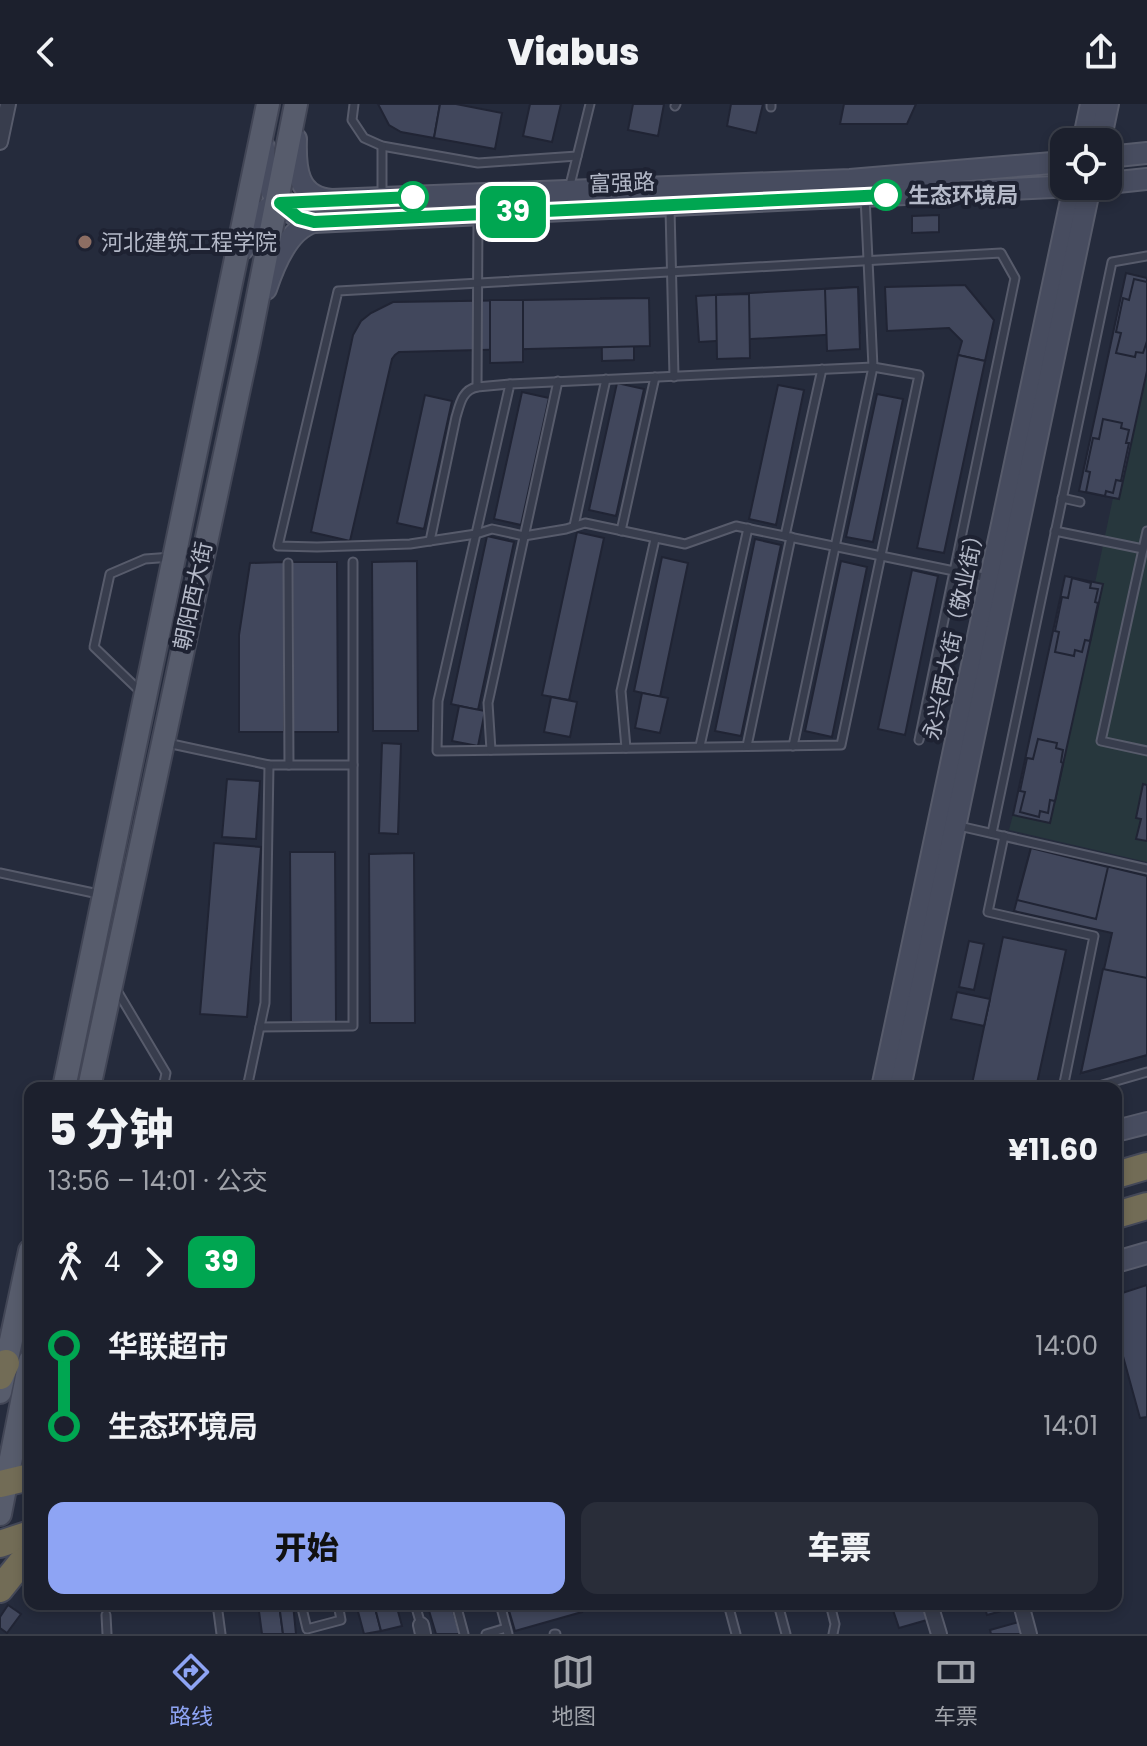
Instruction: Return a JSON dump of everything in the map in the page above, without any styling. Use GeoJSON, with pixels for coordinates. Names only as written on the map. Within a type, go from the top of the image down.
{"type":"FeatureCollection","features":[{"type":"Feature","properties":{"kind":"highway"},"geometry":{"type":"LineString","coordinates":[[1122,1173],[1147,1166]]}},
{"type":"Feature","properties":{"kind":"highway"},"geometry":{"type":"LineString","coordinates":[[1122,1213],[1147,1206]]}},
{"type":"Feature","properties":{"kind":"highway"},"geometry":{"type":"LineString","coordinates":[[0,1544],[24,1536]]}},
{"type":"Feature","properties":{"kind":"main road"},"geometry":{"type":"LineString","coordinates":[[297,104],[295,159],[305,188],[317,199]]}},
{"type":"Feature","properties":{"kind":"main road","name":"朝阳西大街"},"geometry":{"type":"LineString","coordinates":[[90,1082],[279,202],[297,104]]}},
{"type":"Feature","properties":{"kind":"main road"},"geometry":{"type":"LineString","coordinates":[[1086,128],[1091,104]]}},
{"type":"Feature","properties":{"kind":"main road"},"geometry":{"type":"LineString","coordinates":[[1103,128],[1108,104]]}},
{"type":"Feature","properties":{"kind":"main road"},"geometry":{"type":"LineString","coordinates":[[267,109],[264,172],[271,194],[299,218],[314,222]]}},
{"type":"Feature","properties":{"kind":"main road","name":"朝阳西大街"},"geometry":{"type":"LineString","coordinates":[[65,1082],[267,109]]}},
{"type":"Feature","properties":{"kind":"main road"},"geometry":{"type":"LineString","coordinates":[[1122,156],[1147,153]]}},
{"type":"Feature","properties":{"kind":"main road","name":"富强路"},"geometry":{"type":"LineString","coordinates":[[279,202],[850,180],[1050,163]]}},
{"type":"Feature","properties":{"kind":"main road"},"geometry":{"type":"LineString","coordinates":[[1122,182],[1147,179]]}},
{"type":"Feature","properties":{"kind":"main road","name":"富强路"},"geometry":{"type":"LineString","coordinates":[[314,222],[1050,187]]}},
{"type":"Feature","properties":{"kind":"main road","name":"永兴西大街（敬业街）"},"geometry":{"type":"LineString","coordinates":[[883,1082],[1071,200]]}},
{"type":"Feature","properties":{"kind":"main road","name":"永兴西大街（敬业街）"},"geometry":{"type":"LineString","coordinates":[[901,1082],[1087,200]]}},
{"type":"Feature","properties":{"kind":"main road"},"geometry":{"type":"LineString","coordinates":[[235,265],[255,224],[271,204],[279,202]]}},
{"type":"Feature","properties":{"kind":"main road"},"geometry":{"type":"LineString","coordinates":[[249,342],[272,271],[300,228],[314,222]]}},
{"type":"Feature","properties":{"kind":"main road"},"geometry":{"type":"LineString","coordinates":[[1122,1129],[1147,1123]]}},
{"type":"Feature","properties":{"kind":"main road"},"geometry":{"type":"LineString","coordinates":[[1122,1260],[1147,1253]]}},
{"type":"Feature","properties":{"kind":"main road"},"geometry":{"type":"LineString","coordinates":[[0,1392],[9,1365],[24,1284]]}},
{"type":"Feature","properties":{"kind":"main road"},"geometry":{"type":"LineString","coordinates":[[0,1514],[12,1481],[9,1365]]}},
{"type":"Feature","properties":{"kind":"street"},"geometry":{"type":"LineString","coordinates":[[0,142],[8,104]]}},
{"type":"Feature","properties":{"kind":"street"},"geometry":{"type":"LineString","coordinates":[[932,1610],[939,1634]]}},
{"type":"Feature","properties":{"kind":"street"},"geometry":{"type":"LineString","coordinates":[[1023,1610],[1029,1634]]}},
{"type":"Feature","properties":{"kind":"lane"},"geometry":{"type":"LineString","coordinates":[[354,104],[352,120],[364,138],[382,146],[478,163],[577,156]]}},
{"type":"Feature","properties":{"kind":"lane"},"geometry":{"type":"LineString","coordinates":[[568,192],[590,104]]}},
{"type":"Feature","properties":{"kind":"lane"},"geometry":{"type":"LineString","coordinates":[[382,146],[382,198]]}},
{"type":"Feature","properties":{"kind":"lane"},"geometry":{"type":"LineString","coordinates":[[793,746],[873,367],[865,196]]}},
{"type":"Feature","properties":{"kind":"lane"},"geometry":{"type":"LineString","coordinates":[[670,205],[674,377]]}},
{"type":"Feature","properties":{"kind":"lane"},"geometry":{"type":"LineString","coordinates":[[477,387],[478,213]]}},
{"type":"Feature","properties":{"kind":"lane"},"geometry":{"type":"LineString","coordinates":[[919,740],[955,571],[1015,278],[1001,253],[338,291],[278,546],[430,541],[492,529],[524,536],[585,523],[685,544],[736,526],[881,555],[955,571],[990,578]]}},
{"type":"Feature","properties":{"kind":"lane"},"geometry":{"type":"LineString","coordinates":[[992,833],[1112,262],[1147,256]]}},
{"type":"Feature","properties":{"kind":"lane"},"geometry":{"type":"LineString","coordinates":[[430,541],[456,417],[462,397],[469,388],[510,384],[558,381],[873,367],[919,375],[841,745],[437,751],[438,701],[510,384]]}},
{"type":"Feature","properties":{"kind":"lane"},"geometry":{"type":"LineString","coordinates":[[747,746],[822,369]]}},
{"type":"Feature","properties":{"kind":"lane"},"geometry":{"type":"LineString","coordinates":[[621,531],[655,377]]}},
{"type":"Feature","properties":{"kind":"lane"},"geometry":{"type":"LineString","coordinates":[[574,526],[606,379]]}},
{"type":"Feature","properties":{"kind":"lane"},"geometry":{"type":"LineString","coordinates":[[491,750],[488,703],[558,381]]}},
{"type":"Feature","properties":{"kind":"lane"},"geometry":{"type":"LineString","coordinates":[[1062,498],[1080,502]]}},
{"type":"Feature","properties":{"kind":"lane"},"geometry":{"type":"LineString","coordinates":[[700,746],[748,528]]}},
{"type":"Feature","properties":{"kind":"lane"},"geometry":{"type":"LineString","coordinates":[[1055,531],[1143,549]]}},
{"type":"Feature","properties":{"kind":"lane"},"geometry":{"type":"LineString","coordinates":[[1147,531],[1101,741],[1147,751]]}},
{"type":"Feature","properties":{"kind":"lane"},"geometry":{"type":"LineString","coordinates":[[626,748],[621,691],[655,539]]}},
{"type":"Feature","properties":{"kind":"lane"},"geometry":{"type":"LineString","coordinates":[[145,697],[94,647],[110,574],[145,559],[174,557]]}},
{"type":"Feature","properties":{"kind":"lane"},"geometry":{"type":"LineString","coordinates":[[260,1027],[353,1026],[353,562]]}},
{"type":"Feature","properties":{"kind":"lane"},"geometry":{"type":"LineString","coordinates":[[288,563],[289,765]]}},
{"type":"Feature","properties":{"kind":"lane"},"geometry":{"type":"LineString","coordinates":[[161,742],[269,765],[353,765]]}},
{"type":"Feature","properties":{"kind":"lane"},"geometry":{"type":"LineString","coordinates":[[248,1082],[265,1003],[269,765]]}},
{"type":"Feature","properties":{"kind":"lane"},"geometry":{"type":"LineString","coordinates":[[957,825],[1147,869]]}},
{"type":"Feature","properties":{"kind":"lane"},"geometry":{"type":"LineString","coordinates":[[1004,836],[988,912],[1094,936],[1064,1082]]}},
{"type":"Feature","properties":{"kind":"lane"},"geometry":{"type":"LineString","coordinates":[[0,873],[105,895]]}},
{"type":"Feature","properties":{"kind":"lane"},"geometry":{"type":"LineString","coordinates":[[112,982],[166,1073],[164,1082]]}},
{"type":"Feature","properties":{"kind":"lane"},"geometry":{"type":"LineString","coordinates":[[1113,1082],[1147,1072]]}},
{"type":"Feature","properties":{"kind":"lane"},"geometry":{"type":"LineString","coordinates":[[218,1610],[221,1634]]}},
{"type":"Feature","properties":{"kind":"lane"},"geometry":{"type":"LineString","coordinates":[[302,1610],[307,1629],[341,1620],[339,1610]]}},
{"type":"Feature","properties":{"kind":"lane"},"geometry":{"type":"LineString","coordinates":[[458,1610],[464,1634]]}},
{"type":"Feature","properties":{"kind":"lane"},"geometry":{"type":"LineString","coordinates":[[486,1634],[507,1631],[502,1610]]}},
{"type":"Feature","properties":{"kind":"lane"},"geometry":{"type":"LineString","coordinates":[[730,1610],[736,1634]]}},
{"type":"Feature","properties":{"kind":"lane"},"geometry":{"type":"LineString","coordinates":[[780,1610],[786,1634]]}},
{"type":"Feature","properties":{"kind":"lane"},"geometry":{"type":"LineString","coordinates":[[832,1610],[835,1624],[833,1634]]}},
{"type":"Feature","properties":{"kind":"lane"},"geometry":{"type":"LineString","coordinates":[[106,1615],[107,1634]]}},
{"type":"Feature","properties":{"kind":"shaded area"},"geometry":{"type":"Polygon","coordinates":[[[1147,371],[1147,785],[1143,785],[1136,817],[1141,819],[1136,839],[1147,841],[1147,862],[1009,830],[1013,815],[1050,822],[1102,585],[1095,583],[1113,498],[1119,499],[1147,371]]]}},
{"type":"Feature","properties":{"kind":"building"},"geometry":{"type":"Polygon","coordinates":[[[378,104],[440,104],[434,138],[401,132],[389,125],[378,104]]]}},
{"type":"Feature","properties":{"kind":"building"},"geometry":{"type":"Polygon","coordinates":[[[440,104],[502,113],[495,149],[434,138],[440,104]]]}},
{"type":"Feature","properties":{"kind":"building"},"geometry":{"type":"Polygon","coordinates":[[[530,104],[561,104],[552,142],[523,136],[530,104]]]}},
{"type":"Feature","properties":{"kind":"building"},"geometry":{"type":"Polygon","coordinates":[[[633,104],[664,104],[658,136],[628,130],[633,104]]]}},
{"type":"Feature","properties":{"kind":"building"},"geometry":{"type":"Polygon","coordinates":[[[731,104],[763,104],[756,133],[727,126],[731,104]]]}},
{"type":"Feature","properties":{"kind":"building"},"geometry":{"type":"Polygon","coordinates":[[[844,104],[916,104],[907,124],[840,124],[844,104]]]}},
{"type":"Feature","properties":{"kind":"building"},"geometry":{"type":"Polygon","coordinates":[[[939,215],[939,232],[912,233],[912,216],[939,215]]]}},
{"type":"Feature","properties":{"kind":"building"},"geometry":{"type":"Polygon","coordinates":[[[1126,273],[1147,278],[1147,371],[1119,499],[1079,491],[1126,273]]]}},
{"type":"Feature","properties":{"kind":"building"},"geometry":{"type":"Polygon","coordinates":[[[1134,279],[1147,282],[1147,341],[1143,353],[1136,352],[1135,357],[1116,353],[1121,333],[1116,332],[1123,298],[1129,300],[1134,279]]]}},
{"type":"Feature","properties":{"kind":"building"},"geometry":{"type":"Polygon","coordinates":[[[965,285],[994,320],[985,361],[958,355],[962,341],[949,328],[887,331],[885,287],[965,285]]]}},
{"type":"Feature","properties":{"kind":"building"},"geometry":{"type":"Polygon","coordinates":[[[858,287],[860,333],[699,342],[696,296],[858,287]]]}},
{"type":"Feature","properties":{"kind":"building"},"geometry":{"type":"Polygon","coordinates":[[[858,287],[860,349],[827,351],[825,289],[858,287]]]}},
{"type":"Feature","properties":{"kind":"building"},"geometry":{"type":"Polygon","coordinates":[[[749,294],[750,358],[717,359],[716,295],[749,294]]]}},
{"type":"Feature","properties":{"kind":"building"},"geometry":{"type":"Polygon","coordinates":[[[601,298],[634,298],[634,360],[602,361],[601,298]]]}},
{"type":"Feature","properties":{"kind":"building"},"geometry":{"type":"Polygon","coordinates":[[[649,298],[650,346],[399,352],[392,359],[350,541],[311,532],[353,335],[361,321],[371,313],[393,302],[649,298]]]}},
{"type":"Feature","properties":{"kind":"building"},"geometry":{"type":"Polygon","coordinates":[[[490,300],[523,300],[523,362],[490,363],[490,300]]]}},
{"type":"Feature","properties":{"kind":"building"},"geometry":{"type":"Polygon","coordinates":[[[958,355],[985,361],[944,553],[917,548],[958,355]]]}},
{"type":"Feature","properties":{"kind":"building"},"geometry":{"type":"Polygon","coordinates":[[[617,383],[644,389],[616,516],[589,510],[617,383]]]}},
{"type":"Feature","properties":{"kind":"building"},"geometry":{"type":"Polygon","coordinates":[[[778,385],[804,390],[776,525],[749,519],[778,385]]]}},
{"type":"Feature","properties":{"kind":"building"},"geometry":{"type":"Polygon","coordinates":[[[522,392],[549,398],[521,525],[494,519],[522,392]]]}},
{"type":"Feature","properties":{"kind":"building"},"geometry":{"type":"Polygon","coordinates":[[[877,394],[903,399],[873,542],[846,537],[877,394]]]}},
{"type":"Feature","properties":{"kind":"building"},"geometry":{"type":"Polygon","coordinates":[[[425,395],[452,401],[424,529],[397,523],[425,395]]]}},
{"type":"Feature","properties":{"kind":"building"},"geometry":{"type":"Polygon","coordinates":[[[1103,419],[1122,423],[1121,428],[1129,430],[1121,481],[1116,480],[1113,493],[1106,491],[1105,496],[1086,492],[1090,472],[1086,471],[1093,438],[1099,439],[1103,419]]]}},
{"type":"Feature","properties":{"kind":"building"},"geometry":{"type":"Polygon","coordinates":[[[577,532],[604,538],[569,700],[542,695],[577,532]]]}},
{"type":"Feature","properties":{"kind":"building"},"geometry":{"type":"Polygon","coordinates":[[[487,536],[514,542],[478,710],[451,704],[487,536]]]}},
{"type":"Feature","properties":{"kind":"building"},"geometry":{"type":"Polygon","coordinates":[[[755,539],[781,545],[741,736],[715,731],[755,539]]]}},
{"type":"Feature","properties":{"kind":"building"},"geometry":{"type":"Polygon","coordinates":[[[662,557],[688,563],[660,697],[634,691],[662,557]]]}},
{"type":"Feature","properties":{"kind":"building"},"geometry":{"type":"Polygon","coordinates":[[[417,561],[418,731],[373,731],[372,562],[417,561]]]}},
{"type":"Feature","properties":{"kind":"building"},"geometry":{"type":"Polygon","coordinates":[[[841,561],[867,567],[832,737],[805,731],[841,561]]]}},
{"type":"Feature","properties":{"kind":"building"},"geometry":{"type":"Polygon","coordinates":[[[284,562],[284,732],[239,732],[239,635],[250,563],[284,562]]]}},
{"type":"Feature","properties":{"kind":"building"},"geometry":{"type":"Polygon","coordinates":[[[292,562],[337,562],[338,732],[293,732],[292,562]]]}},
{"type":"Feature","properties":{"kind":"building"},"geometry":{"type":"Polygon","coordinates":[[[912,570],[938,576],[905,735],[878,729],[912,570]]]}},
{"type":"Feature","properties":{"kind":"building"},"geometry":{"type":"Polygon","coordinates":[[[1065,576],[1103,584],[1050,823],[1013,815],[1065,576]]]}},
{"type":"Feature","properties":{"kind":"building"},"geometry":{"type":"Polygon","coordinates":[[[1072,578],[1091,583],[1090,588],[1098,589],[1090,641],[1085,640],[1082,652],[1075,650],[1074,656],[1055,652],[1059,632],[1055,631],[1062,597],[1068,598],[1072,578]]]}},
{"type":"Feature","properties":{"kind":"building"},"geometry":{"type":"Polygon","coordinates":[[[642,693],[668,698],[660,733],[635,728],[642,693]]]}},
{"type":"Feature","properties":{"kind":"building"},"geometry":{"type":"Polygon","coordinates":[[[551,697],[577,702],[570,737],[544,732],[551,697]]]}},
{"type":"Feature","properties":{"kind":"building"},"geometry":{"type":"Polygon","coordinates":[[[459,706],[485,711],[478,746],[452,741],[459,706]]]}},
{"type":"Feature","properties":{"kind":"building"},"geometry":{"type":"Polygon","coordinates":[[[1038,739],[1057,743],[1056,748],[1063,750],[1055,801],[1050,800],[1048,813],[1040,811],[1039,817],[1020,812],[1025,792],[1020,791],[1027,758],[1033,759],[1038,739]]]}},
{"type":"Feature","properties":{"kind":"building"},"geometry":{"type":"Polygon","coordinates":[[[382,743],[401,744],[398,834],[379,833],[382,743]]]}},
{"type":"Feature","properties":{"kind":"building"},"geometry":{"type":"Polygon","coordinates":[[[227,779],[260,781],[256,839],[222,837],[227,779]]]}},
{"type":"Feature","properties":{"kind":"building"},"geometry":{"type":"Polygon","coordinates":[[[1143,784],[1147,785],[1147,841],[1136,839],[1141,819],[1136,818],[1143,784]]]}},
{"type":"Feature","properties":{"kind":"building"},"geometry":{"type":"Polygon","coordinates":[[[214,843],[261,847],[247,1017],[200,1014],[214,843]]]}},
{"type":"Feature","properties":{"kind":"building"},"geometry":{"type":"Polygon","coordinates":[[[1031,848],[1147,876],[1147,1055],[1081,1073],[1112,933],[1014,911],[1031,848]]]}},
{"type":"Feature","properties":{"kind":"building"},"geometry":{"type":"Polygon","coordinates":[[[1031,848],[1108,867],[1096,919],[1017,900],[1031,848]]]}},
{"type":"Feature","properties":{"kind":"building"},"geometry":{"type":"Polygon","coordinates":[[[290,852],[335,852],[336,1022],[291,1022],[290,852]]]}},
{"type":"Feature","properties":{"kind":"building"},"geometry":{"type":"Polygon","coordinates":[[[414,853],[415,1023],[370,1023],[369,854],[414,853]]]}},
{"type":"Feature","properties":{"kind":"building"},"geometry":{"type":"Polygon","coordinates":[[[1003,937],[1066,950],[1037,1082],[972,1082],[1003,937]]]}},
{"type":"Feature","properties":{"kind":"building"},"geometry":{"type":"Polygon","coordinates":[[[969,941],[984,944],[974,990],[959,987],[969,941]]]}},
{"type":"Feature","properties":{"kind":"building"},"geometry":{"type":"Polygon","coordinates":[[[1103,969],[1147,978],[1147,1055],[1081,1073],[1103,969]]]}},
{"type":"Feature","properties":{"kind":"building"},"geometry":{"type":"Polygon","coordinates":[[[957,992],[990,999],[984,1026],[951,1019],[957,992]]]}},
{"type":"Feature","properties":{"kind":"building"},"geometry":{"type":"Polygon","coordinates":[[[1147,1285],[1147,1417],[1140,1418],[1122,1353],[1122,1293],[1147,1285]]]}},
{"type":"Feature","properties":{"kind":"building"},"geometry":{"type":"Polygon","coordinates":[[[8,1605],[21,1614],[7,1633],[0,1628],[0,1617],[8,1605]]]}},
{"type":"Feature","properties":{"kind":"building"},"geometry":{"type":"Polygon","coordinates":[[[259,1610],[280,1610],[283,1634],[262,1634],[259,1610]]]}},
{"type":"Feature","properties":{"kind":"building"},"geometry":{"type":"Polygon","coordinates":[[[280,1610],[294,1610],[296,1634],[283,1634],[280,1610]]]}},
{"type":"Feature","properties":{"kind":"building"},"geometry":{"type":"Polygon","coordinates":[[[358,1610],[376,1610],[381,1631],[364,1634],[358,1610]]]}},
{"type":"Feature","properties":{"kind":"building"},"geometry":{"type":"Polygon","coordinates":[[[376,1610],[398,1610],[402,1626],[381,1631],[376,1610]]]}},
{"type":"Feature","properties":{"kind":"building"},"geometry":{"type":"Polygon","coordinates":[[[429,1610],[453,1610],[460,1634],[436,1634],[429,1610]]]}},
{"type":"Feature","properties":{"kind":"building"},"geometry":{"type":"Polygon","coordinates":[[[509,1610],[582,1612],[515,1631],[509,1610]]]}},
{"type":"Feature","properties":{"kind":"building"},"geometry":{"type":"Polygon","coordinates":[[[893,1610],[924,1610],[927,1620],[899,1628],[893,1610]]]}},
{"type":"Feature","properties":{"kind":"building"},"geometry":{"type":"Polygon","coordinates":[[[986,1610],[1005,1610],[987,1615],[986,1610]]]}},
{"type":"Feature","properties":{"kind":"building"},"geometry":{"type":"Polygon","coordinates":[[[1019,1622],[1023,1634],[991,1634],[990,1630],[1019,1622]]]}},
{"type":"Feature","properties":{"kind":"bus line","name":"39"},"geometry":{"type":"LineString","coordinates":[[413,197],[280,203],[299,218],[314,222],[886,195]]}},
{"type":"Feature","properties":{"kind":"place","name":"生态环境局"},"geometry":{"type":"Point","coordinates":[886,195]}},
{"type":"Feature","properties":{"kind":"place","name":"河北建筑工程学院"},"geometry":{"type":"Point","coordinates":[85,242]}}]}
